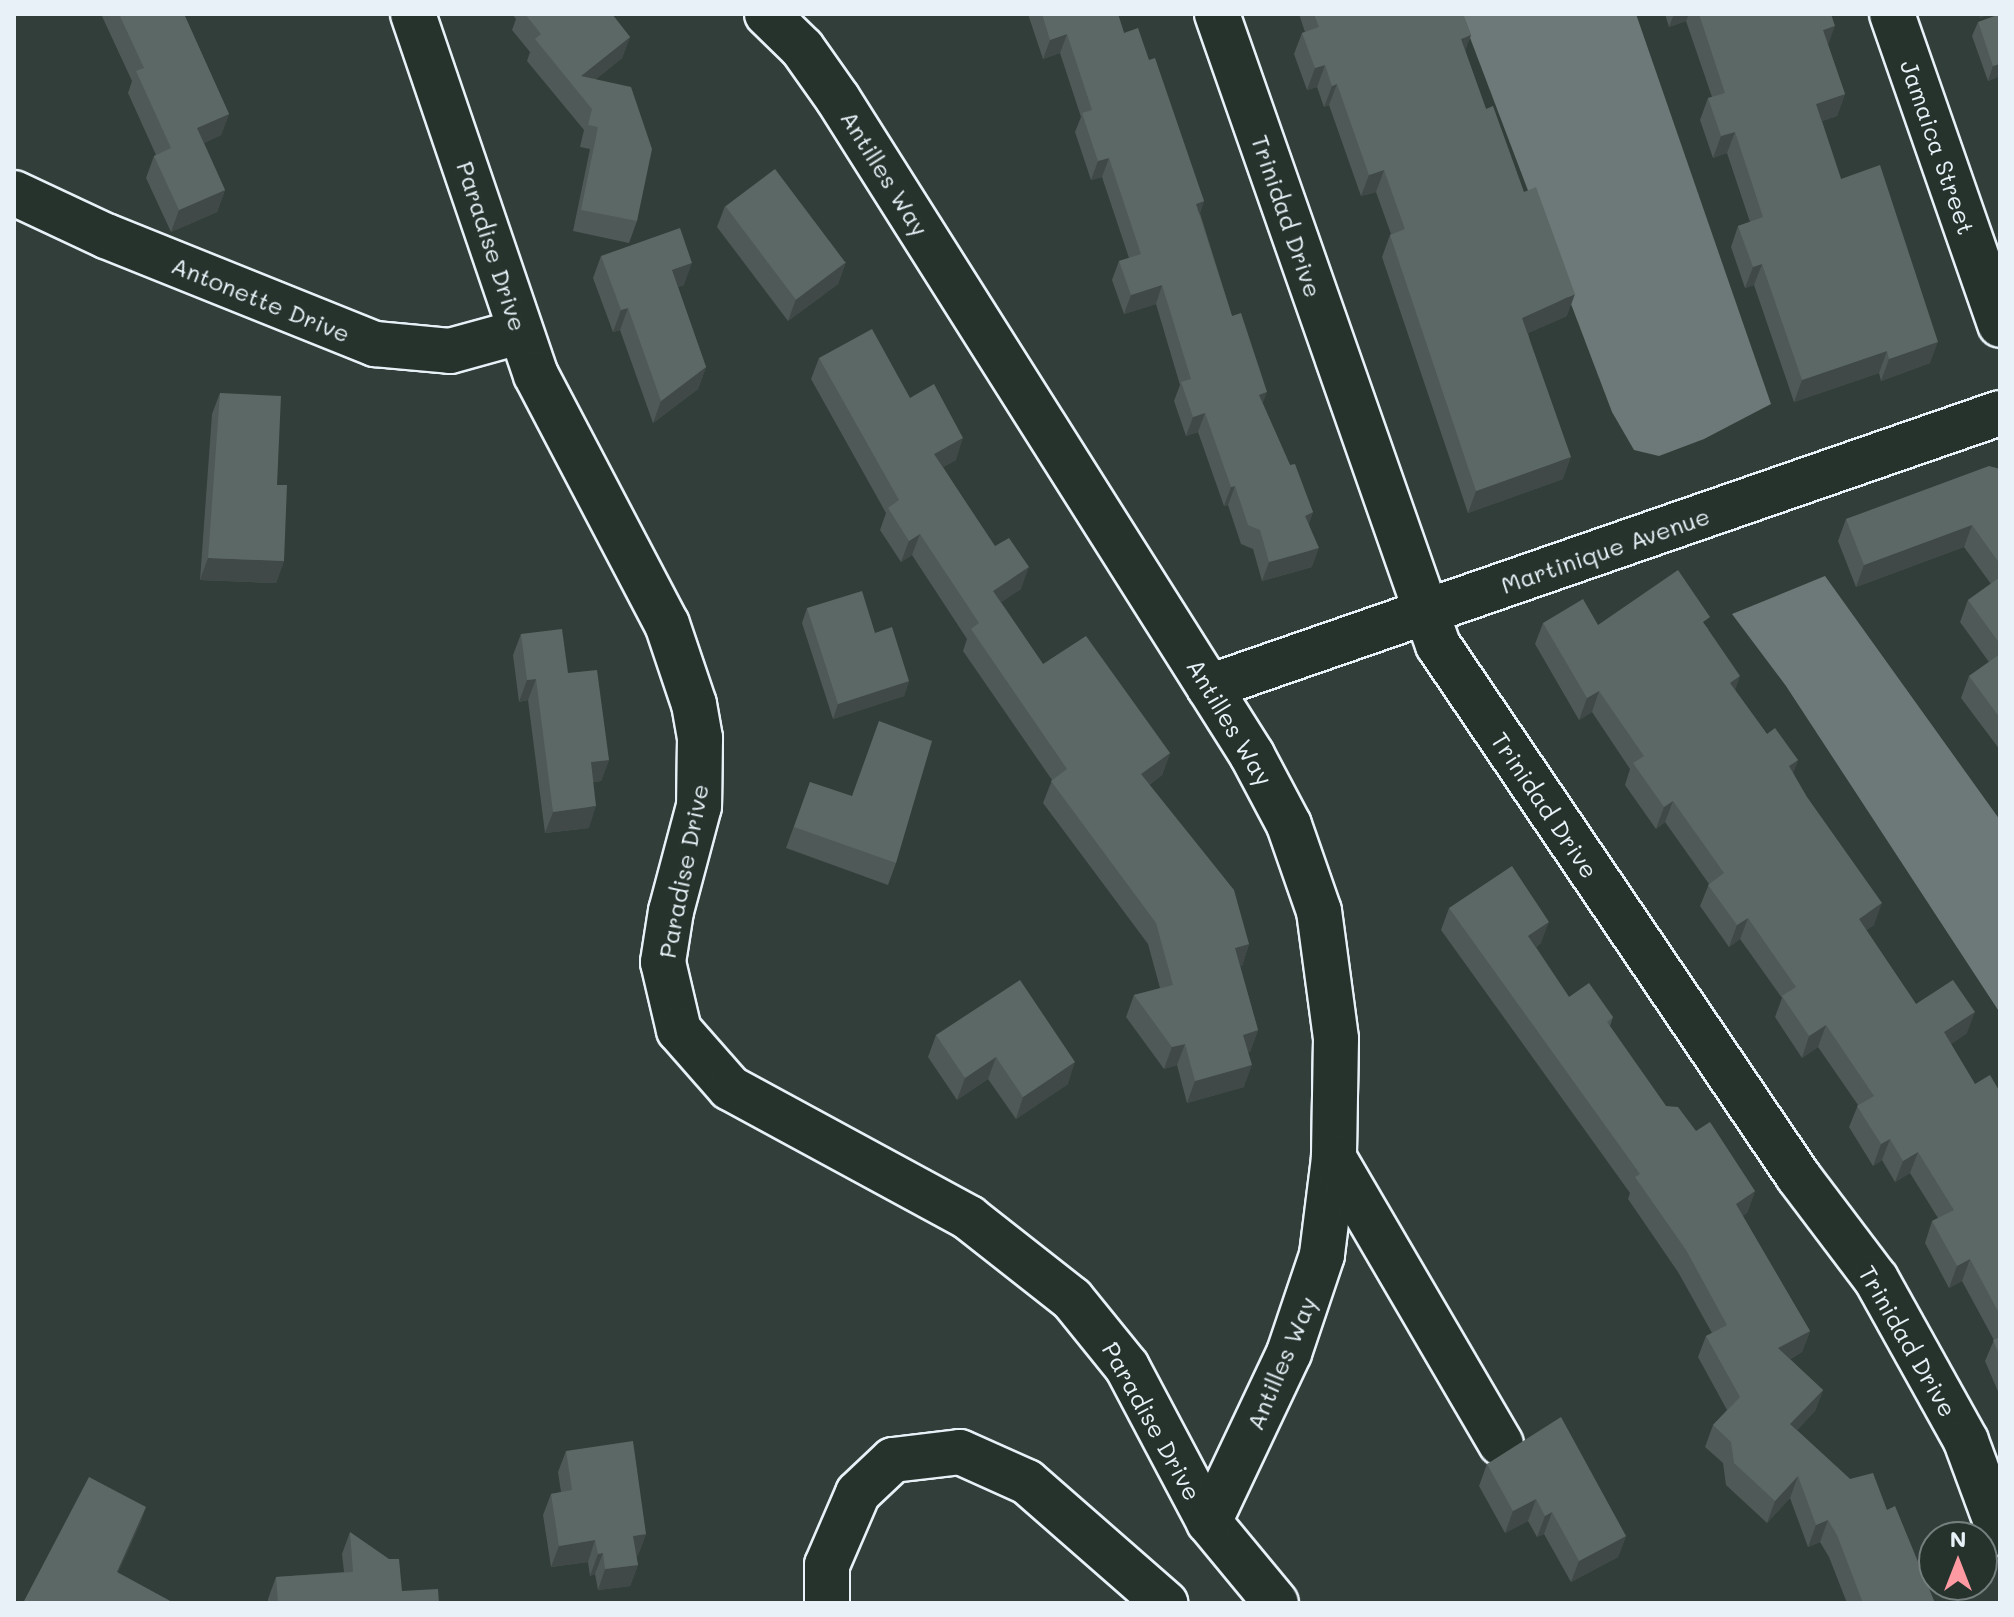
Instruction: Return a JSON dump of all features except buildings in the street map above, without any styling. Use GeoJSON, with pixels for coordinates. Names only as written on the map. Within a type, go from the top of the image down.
{"type":"FeatureCollection","features":[{"type":"Feature","properties":{"kind":"street","name":"Paradise Drive"},"geometry":{"type":"LineString","coordinates":[[413,14],[519,332],[567,442],[667,624],[694,704],[700,738],[699,806],[671,911],[663,962],[679,1030],[730,1088],[945,1203],[1006,1243],[1072,1299],[1127,1367],[1209,1522],[1276,1603]]}},
{"type":"Feature","properties":{"kind":"street","name":"Antilles Way"},"geometry":{"type":"LineString","coordinates":[[767,14],[802,48],[838,99],[1209,687],[1289,825],[1319,911],[1335,1025],[1334,1158],[1313,1288],[1275,1386],[1209,1522]]}},
{"type":"Feature","properties":{"kind":"street","name":"Trinidad Drive"},"geometry":{"type":"LineString","coordinates":[[1217,14],[1424,613],[1447,661],[1798,1176],[1876,1279],[1966,1441],[2000,1533]]}},
{"type":"Feature","properties":{"kind":"street","name":"Jamaica Street"},"geometry":{"type":"LineString","coordinates":[[1892,14],[2000,325]]}},
{"type":"Feature","properties":{"kind":"street","name":"Antonette Drive"},"geometry":{"type":"LineString","coordinates":[[14,193],[106,236],[375,344],[450,351],[519,332]]}},
{"type":"Feature","properties":{"kind":"street","name":"Martinique Avenue"},"geometry":{"type":"LineString","coordinates":[[1209,687],[2000,413]]}},
{"type":"Feature","properties":{"kind":"street"},"geometry":{"type":"LineString","coordinates":[[1334,1158],[1501,1444]]}},
{"type":"Feature","properties":{"kind":"street"},"geometry":{"type":"LineString","coordinates":[[827,1603],[827,1565],[858,1493],[893,1460],[960,1452],[1027,1482],[1165,1603]]}},
{"type":"Feature","properties":{"kind":"shaded area"},"geometry":{"type":"Polygon","coordinates":[[[1461,14],[1636,14],[1771,404],[1704,439],[1659,456],[1634,450],[1612,412],[1461,14]]]}},
{"type":"Feature","properties":{"kind":"shaded area"},"geometry":{"type":"Polygon","coordinates":[[[1825,576],[2000,820],[2000,1013],[1786,686],[1732,614],[1825,576]]]}}]}
